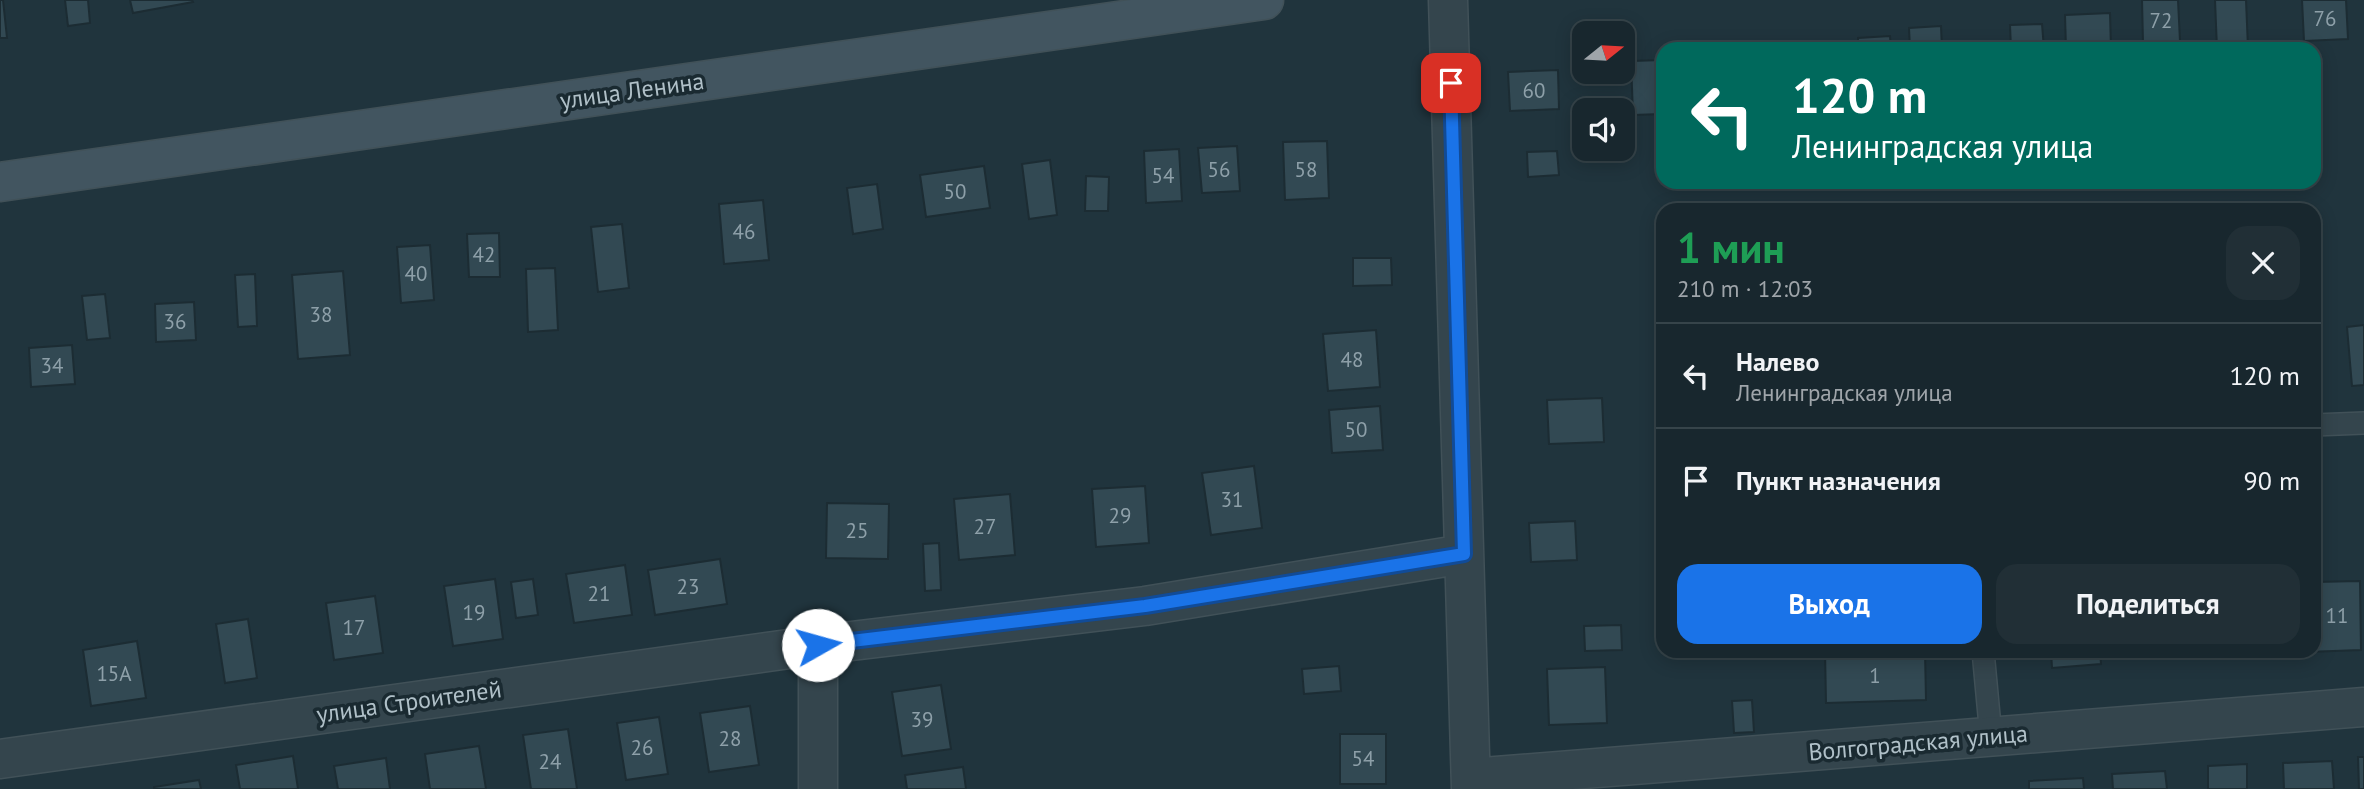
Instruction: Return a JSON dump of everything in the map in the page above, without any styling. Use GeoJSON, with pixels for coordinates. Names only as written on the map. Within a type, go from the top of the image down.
{"type":"FeatureCollection","features":[{"type":"Feature","properties":{"kind":"main road","name":"улица Ленина"},"geometry":{"type":"LineString","coordinates":[[0,182],[1264,0]]}},
{"type":"Feature","properties":{"kind":"street"},"geometry":{"type":"LineString","coordinates":[[1448,0],[1471,784]]}},
{"type":"Feature","properties":{"kind":"street","name":"улица Строителей"},"geometry":{"type":"LineString","coordinates":[[0,759],[818,645],[1145,606],[1464,554]]}},
{"type":"Feature","properties":{"kind":"street"},"geometry":{"type":"LineString","coordinates":[[818,645],[818,789]]}},
{"type":"Feature","properties":{"kind":"street","name":"Волгоградская улица"},"geometry":{"type":"LineString","coordinates":[[1471,784],[2364,707]]}},
{"type":"Feature","properties":{"kind":"lane"},"geometry":{"type":"LineString","coordinates":[[2321,425],[2364,423]]}},
{"type":"Feature","properties":{"kind":"lane"},"geometry":{"type":"LineString","coordinates":[[1984,658],[1992,737]]}},
{"type":"Feature","properties":{"kind":"building"},"geometry":{"type":"Polygon","coordinates":[[[0,0],[3,0],[7,38],[0,38],[0,0]]]}},
{"type":"Feature","properties":{"kind":"building"},"geometry":{"type":"Polygon","coordinates":[[[65,0],[88,0],[90,23],[68,26],[65,0]]]}},
{"type":"Feature","properties":{"kind":"building"},"geometry":{"type":"Polygon","coordinates":[[[130,0],[192,0],[193,2],[133,13],[130,0]]]}},
{"type":"Feature","properties":{"kind":"building"},"geometry":{"type":"Polygon","coordinates":[[[2142,0],[2178,0],[2180,41],[2143,42],[2142,0]]]}},
{"type":"Feature","properties":{"kind":"building"},"geometry":{"type":"Polygon","coordinates":[[[2215,0],[2246,0],[2248,42],[2217,42],[2215,0]]]}},
{"type":"Feature","properties":{"kind":"building"},"geometry":{"type":"Polygon","coordinates":[[[2302,0],[2346,0],[2348,39],[2304,41],[2302,0]]]}},
{"type":"Feature","properties":{"kind":"building"},"geometry":{"type":"Polygon","coordinates":[[[2110,13],[2111,42],[2066,42],[2065,15],[2110,13]]]}},
{"type":"Feature","properties":{"kind":"building"},"geometry":{"type":"Polygon","coordinates":[[[2042,24],[2043,42],[2011,42],[2010,25],[2042,24]]]}},
{"type":"Feature","properties":{"kind":"building"},"geometry":{"type":"Polygon","coordinates":[[[1941,26],[1942,42],[1910,42],[1909,28],[1941,26]]]}},
{"type":"Feature","properties":{"kind":"building"},"geometry":{"type":"Polygon","coordinates":[[[1890,36],[1890,42],[1858,42],[1858,38],[1890,36]]]}},
{"type":"Feature","properties":{"kind":"building"},"geometry":{"type":"Polygon","coordinates":[[[1656,60],[1656,114],[1635,115],[1635,98],[1632,98],[1635,61],[1656,60]]]}},
{"type":"Feature","properties":{"kind":"building"},"geometry":{"type":"Polygon","coordinates":[[[1558,70],[1559,109],[1510,111],[1508,72],[1558,70]]]}},
{"type":"Feature","properties":{"kind":"building"},"geometry":{"type":"Polygon","coordinates":[[[1327,141],[1329,198],[1285,200],[1283,142],[1327,141]]]}},
{"type":"Feature","properties":{"kind":"building"},"geometry":{"type":"Polygon","coordinates":[[[1237,146],[1240,191],[1202,193],[1198,148],[1237,146]]]}},
{"type":"Feature","properties":{"kind":"building"},"geometry":{"type":"Polygon","coordinates":[[[1179,149],[1182,201],[1146,203],[1144,151],[1179,149]]]}},
{"type":"Feature","properties":{"kind":"building"},"geometry":{"type":"Polygon","coordinates":[[[1557,151],[1559,175],[1528,177],[1527,152],[1557,151]]]}},
{"type":"Feature","properties":{"kind":"building"},"geometry":{"type":"Polygon","coordinates":[[[1050,160],[1057,215],[1029,219],[1022,164],[1050,160]]]}},
{"type":"Feature","properties":{"kind":"building"},"geometry":{"type":"Polygon","coordinates":[[[984,166],[990,208],[926,217],[920,175],[984,166]]]}},
{"type":"Feature","properties":{"kind":"building"},"geometry":{"type":"Polygon","coordinates":[[[1086,176],[1109,177],[1108,211],[1085,211],[1086,176]]]}},
{"type":"Feature","properties":{"kind":"building"},"geometry":{"type":"Polygon","coordinates":[[[877,184],[883,229],[853,234],[847,188],[877,184]]]}},
{"type":"Feature","properties":{"kind":"building"},"geometry":{"type":"Polygon","coordinates":[[[763,200],[769,260],[724,264],[719,204],[763,200]]]}},
{"type":"Feature","properties":{"kind":"building"},"geometry":{"type":"Polygon","coordinates":[[[622,224],[629,288],[598,292],[591,227],[622,224]]]}},
{"type":"Feature","properties":{"kind":"building"},"geometry":{"type":"Polygon","coordinates":[[[499,233],[500,277],[469,277],[467,234],[499,233]]]}},
{"type":"Feature","properties":{"kind":"building"},"geometry":{"type":"Polygon","coordinates":[[[430,245],[434,300],[401,303],[397,247],[430,245]]]}},
{"type":"Feature","properties":{"kind":"building"},"geometry":{"type":"Polygon","coordinates":[[[1353,258],[1391,258],[1392,285],[1353,286],[1353,258]]]}},
{"type":"Feature","properties":{"kind":"building"},"geometry":{"type":"Polygon","coordinates":[[[555,268],[558,330],[528,332],[526,269],[555,268]]]}},
{"type":"Feature","properties":{"kind":"building"},"geometry":{"type":"Polygon","coordinates":[[[343,271],[350,355],[298,359],[292,275],[343,271]]]}},
{"type":"Feature","properties":{"kind":"building"},"geometry":{"type":"Polygon","coordinates":[[[255,274],[257,326],[238,327],[235,275],[255,274]]]}},
{"type":"Feature","properties":{"kind":"building"},"geometry":{"type":"Polygon","coordinates":[[[105,294],[110,338],[87,340],[82,296],[105,294]]]}},
{"type":"Feature","properties":{"kind":"building"},"geometry":{"type":"Polygon","coordinates":[[[194,302],[196,340],[156,342],[155,304],[194,302]]]}},
{"type":"Feature","properties":{"kind":"building"},"geometry":{"type":"Polygon","coordinates":[[[2364,325],[2364,385],[2352,386],[2347,327],[2364,325]]]}},
{"type":"Feature","properties":{"kind":"building"},"geometry":{"type":"Polygon","coordinates":[[[1376,330],[1380,387],[1328,391],[1323,334],[1376,330]]]}},
{"type":"Feature","properties":{"kind":"building"},"geometry":{"type":"Polygon","coordinates":[[[72,345],[75,384],[31,387],[29,348],[72,345]]]}},
{"type":"Feature","properties":{"kind":"building"},"geometry":{"type":"Polygon","coordinates":[[[1602,398],[1604,442],[1549,444],[1547,400],[1602,398]]]}},
{"type":"Feature","properties":{"kind":"building"},"geometry":{"type":"Polygon","coordinates":[[[1380,406],[1383,450],[1332,453],[1329,410],[1380,406]]]}},
{"type":"Feature","properties":{"kind":"building"},"geometry":{"type":"Polygon","coordinates":[[[1254,466],[1262,528],[1211,535],[1202,473],[1254,466]]]}},
{"type":"Feature","properties":{"kind":"building"},"geometry":{"type":"Polygon","coordinates":[[[1145,486],[1149,543],[1096,547],[1092,489],[1145,486]]]}},
{"type":"Feature","properties":{"kind":"building"},"geometry":{"type":"Polygon","coordinates":[[[1010,494],[1015,555],[959,560],[954,499],[1010,494]]]}},
{"type":"Feature","properties":{"kind":"building"},"geometry":{"type":"Polygon","coordinates":[[[827,503],[889,504],[888,559],[826,558],[827,503]]]}},
{"type":"Feature","properties":{"kind":"building"},"geometry":{"type":"Polygon","coordinates":[[[1575,521],[1577,560],[1531,562],[1529,523],[1575,521]]]}},
{"type":"Feature","properties":{"kind":"building"},"geometry":{"type":"Polygon","coordinates":[[[939,543],[941,590],[925,591],[923,544],[939,543]]]}},
{"type":"Feature","properties":{"kind":"building"},"geometry":{"type":"Polygon","coordinates":[[[720,559],[727,604],[655,615],[648,570],[720,559]]]}},
{"type":"Feature","properties":{"kind":"building"},"geometry":{"type":"Polygon","coordinates":[[[625,565],[632,615],[574,623],[566,574],[625,565]]]}},
{"type":"Feature","properties":{"kind":"building"},"geometry":{"type":"Polygon","coordinates":[[[495,579],[503,639],[453,646],[444,586],[495,579]]]}},
{"type":"Feature","properties":{"kind":"building"},"geometry":{"type":"Polygon","coordinates":[[[533,579],[538,615],[516,618],[511,582],[533,579]]]}},
{"type":"Feature","properties":{"kind":"building"},"geometry":{"type":"Polygon","coordinates":[[[2360,581],[2361,650],[2321,651],[2321,582],[2360,581]]]}},
{"type":"Feature","properties":{"kind":"building"},"geometry":{"type":"Polygon","coordinates":[[[375,596],[383,653],[334,660],[326,603],[375,596]]]}},
{"type":"Feature","properties":{"kind":"building"},"geometry":{"type":"Polygon","coordinates":[[[248,619],[257,678],[225,683],[216,624],[248,619]]]}},
{"type":"Feature","properties":{"kind":"building"},"geometry":{"type":"Polygon","coordinates":[[[1621,625],[1622,650],[1585,651],[1584,626],[1621,625]]]}},
{"type":"Feature","properties":{"kind":"building"},"geometry":{"type":"Polygon","coordinates":[[[137,641],[146,698],[91,706],[83,650],[137,641]]]}},
{"type":"Feature","properties":{"kind":"building"},"geometry":{"type":"Polygon","coordinates":[[[1825,658],[1925,658],[1926,700],[1826,703],[1825,658]]]}},
{"type":"Feature","properties":{"kind":"building"},"geometry":{"type":"Polygon","coordinates":[[[2051,658],[2101,658],[2101,664],[2052,668],[2051,658]]]}},
{"type":"Feature","properties":{"kind":"building"},"geometry":{"type":"Polygon","coordinates":[[[1339,666],[1341,691],[1304,694],[1302,669],[1339,666]]]}},
{"type":"Feature","properties":{"kind":"building"},"geometry":{"type":"Polygon","coordinates":[[[1605,667],[1607,723],[1549,725],[1547,669],[1605,667]]]}},
{"type":"Feature","properties":{"kind":"building"},"geometry":{"type":"Polygon","coordinates":[[[941,685],[951,749],[902,756],[892,692],[941,685]]]}},
{"type":"Feature","properties":{"kind":"building"},"geometry":{"type":"Polygon","coordinates":[[[1752,700],[1754,732],[1734,733],[1732,701],[1752,700]]]}},
{"type":"Feature","properties":{"kind":"building"},"geometry":{"type":"Polygon","coordinates":[[[750,706],[759,765],[709,772],[700,713],[750,706]]]}},
{"type":"Feature","properties":{"kind":"building"},"geometry":{"type":"Polygon","coordinates":[[[659,717],[668,774],[626,780],[617,723],[659,717]]]}},
{"type":"Feature","properties":{"kind":"building"},"geometry":{"type":"Polygon","coordinates":[[[568,729],[577,789],[531,789],[523,735],[568,729]]]}},
{"type":"Feature","properties":{"kind":"building"},"geometry":{"type":"Polygon","coordinates":[[[1340,734],[1386,734],[1386,784],[1340,784],[1340,734]]]}},
{"type":"Feature","properties":{"kind":"building"},"geometry":{"type":"Polygon","coordinates":[[[479,746],[486,789],[430,789],[425,754],[479,746]]]}},
{"type":"Feature","properties":{"kind":"building"},"geometry":{"type":"Polygon","coordinates":[[[293,756],[298,789],[240,789],[236,765],[293,756]]]}},
{"type":"Feature","properties":{"kind":"building"},"geometry":{"type":"Polygon","coordinates":[[[2358,757],[2364,757],[2364,789],[2359,789],[2358,757]]]}},
{"type":"Feature","properties":{"kind":"building"},"geometry":{"type":"Polygon","coordinates":[[[386,758],[390,789],[338,789],[334,766],[386,758]]]}},
{"type":"Feature","properties":{"kind":"building"},"geometry":{"type":"Polygon","coordinates":[[[2332,761],[2334,789],[2284,789],[2283,763],[2332,761]]]}},
{"type":"Feature","properties":{"kind":"building"},"geometry":{"type":"Polygon","coordinates":[[[2247,764],[2247,789],[2208,789],[2208,766],[2247,764]]]}},
{"type":"Feature","properties":{"kind":"building"},"geometry":{"type":"Polygon","coordinates":[[[963,767],[966,789],[907,789],[905,775],[963,767]]]}},
{"type":"Feature","properties":{"kind":"building"},"geometry":{"type":"Polygon","coordinates":[[[2165,771],[2167,789],[2113,789],[2112,774],[2165,771]]]}},
{"type":"Feature","properties":{"kind":"building"},"geometry":{"type":"Polygon","coordinates":[[[2083,778],[2084,789],[2029,789],[2029,781],[2083,778]]]}},
{"type":"Feature","properties":{"kind":"building"},"geometry":{"type":"Polygon","coordinates":[[[199,780],[201,789],[154,789],[154,787],[199,780]]]}},
{"type":"Feature","properties":{"kind":"route"},"geometry":{"type":"LineString","coordinates":[[818,645],[1145,606],[1464,554],[1451,83]]}}]}
